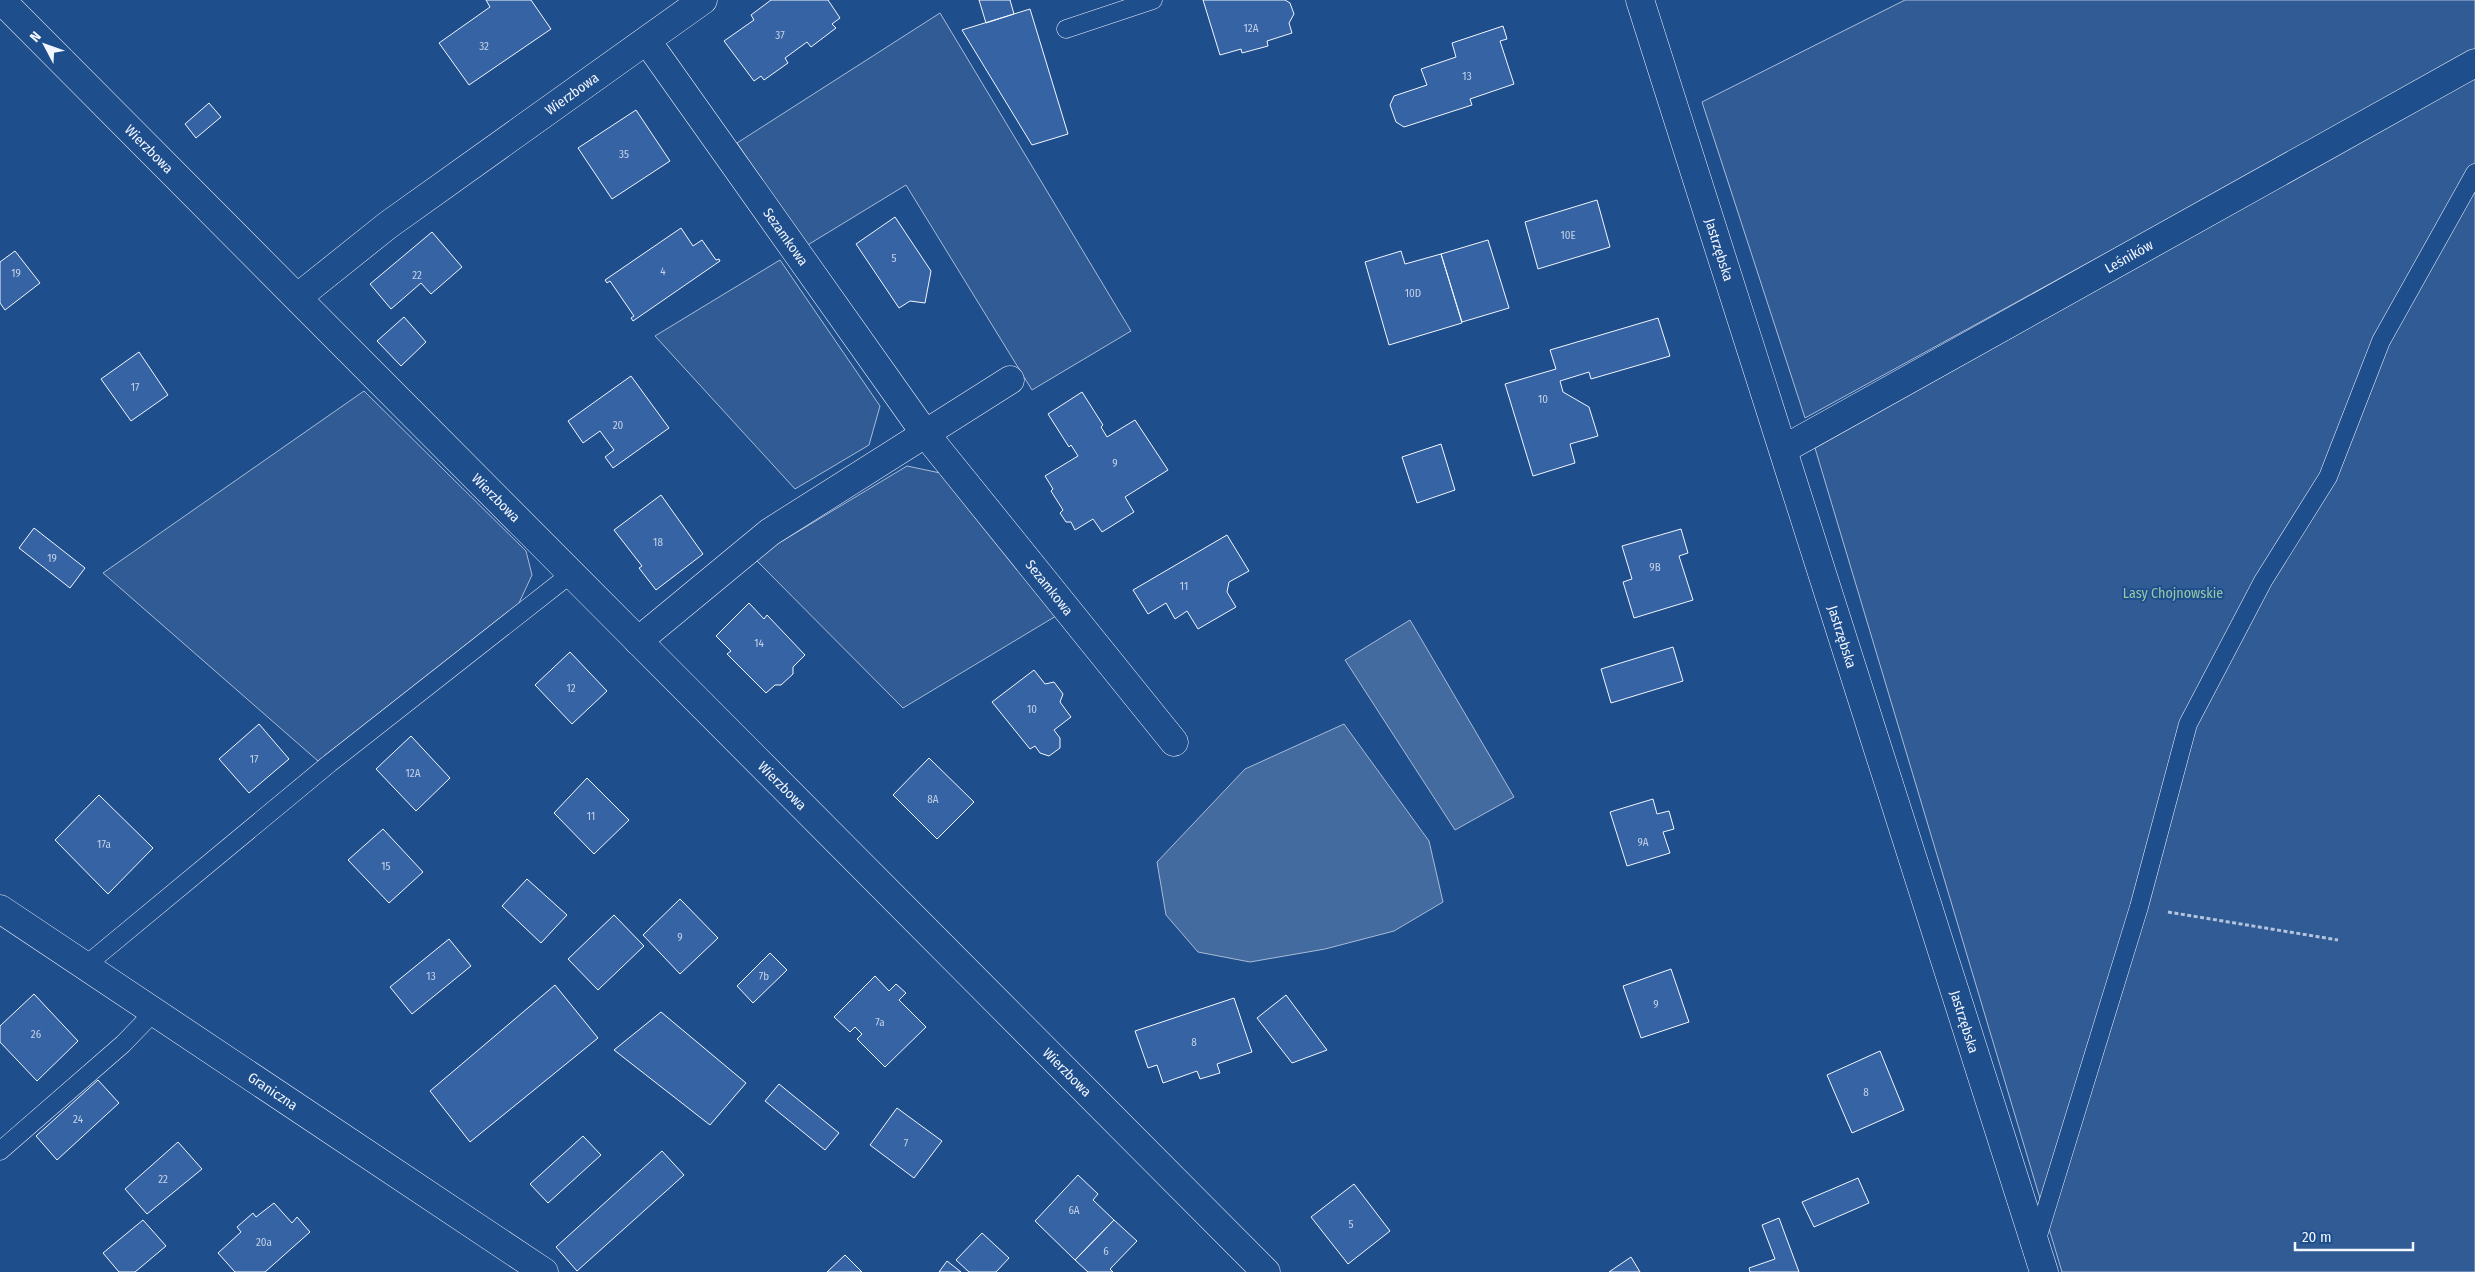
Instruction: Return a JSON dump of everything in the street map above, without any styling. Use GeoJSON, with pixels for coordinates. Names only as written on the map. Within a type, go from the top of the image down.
{"type":"FeatureCollection","features":[{"type":"Feature","properties":{"kind":"street","name":"Wierzbowa"},"geometry":{"type":"LineString","coordinates":[[1,0],[1266,1272]]}},
{"type":"Feature","properties":{"kind":"street","name":"Wierzbowa"},"geometry":{"type":"LineString","coordinates":[[298,297],[388,225],[703,0]]}},
{"type":"Feature","properties":{"kind":"street","name":"Jastrzębska"},"geometry":{"type":"LineString","coordinates":[[1640,0],[2044,1272]]}},
{"type":"Feature","properties":{"kind":"street","name":"Sezamkowa"},"geometry":{"type":"LineString","coordinates":[[647,41],[924,432],[1174,742]]}},
{"type":"Feature","properties":{"kind":"street","name":"Leśników"},"geometry":{"type":"LineString","coordinates":[[1784,450],[2475,63]]}},
{"type":"Feature","properties":{"kind":"street"},"geometry":{"type":"LineString","coordinates":[[638,641],[770,532],[924,432],[1010,380]]}},
{"type":"Feature","properties":{"kind":"street","name":"Graniczna"},"geometry":{"type":"LineString","coordinates":[[0,909],[544,1272]]}},
{"type":"Feature","properties":{"kind":"lane"},"geometry":{"type":"LineString","coordinates":[[1066,29],[1153,0]]}},
{"type":"Feature","properties":{"kind":"lane"},"geometry":{"type":"LineString","coordinates":[[2036,1242],[2140,907],[2188,724],[2263,581],[2328,477],[2381,341],[2475,173]]}},
{"type":"Feature","properties":{"kind":"lane"},"geometry":{"type":"LineString","coordinates":[[85,966],[330,763],[572,573]]}},
{"type":"Feature","properties":{"kind":"lane"},"geometry":{"type":"LineString","coordinates":[[0,1151],[123,1044],[154,1012]]}},
{"type":"Feature","properties":{"kind":"path"},"geometry":{"type":"LineString","coordinates":[[2140,907],[2338,940]]}},
{"type":"Feature","properties":{"kind":"shaded area"},"geometry":{"type":"Polygon","coordinates":[[[1905,0],[2475,0],[2475,51],[1805,418],[1702,102],[1905,0]]]}},
{"type":"Feature","properties":{"kind":"shaded area"},"geometry":{"type":"Polygon","coordinates":[[[940,13],[1131,331],[1032,390],[906,185],[806,246],[737,143],[940,13]]]}},
{"type":"Feature","properties":{"kind":"shaded area","name":"Lasy Chojnowskie"},"geometry":{"type":"Polygon","coordinates":[[[2475,78],[2475,1272],[2062,1272],[1815,448],[2475,78]]]}},
{"type":"Feature","properties":{"kind":"shaded area"},"geometry":{"type":"Polygon","coordinates":[[[780,260],[880,406],[869,445],[795,489],[655,336],[780,260]]]}},
{"type":"Feature","properties":{"kind":"shaded area"},"geometry":{"type":"Polygon","coordinates":[[[364,391],[526,551],[532,575],[519,603],[318,761],[103,573],[364,391]]]}},
{"type":"Feature","properties":{"kind":"shaded area"},"geometry":{"type":"Polygon","coordinates":[[[907,466],[945,474],[1056,616],[903,708],[754,558],[907,466]]]}},
{"type":"Feature","properties":{"kind":"shaded area"},"geometry":{"type":"Polygon","coordinates":[[[1410,620],[1514,797],[1455,830],[1345,660],[1410,620]]]}},
{"type":"Feature","properties":{"kind":"shaded area"},"geometry":{"type":"Polygon","coordinates":[[[1344,724],[1429,841],[1443,902],[1394,931],[1325,949],[1250,962],[1198,952],[1166,915],[1157,862],[1245,769],[1344,724]]]}},
{"type":"Feature","properties":{"kind":"building"},"geometry":{"type":"Polygon","coordinates":[[[486,0],[531,0],[551,29],[469,85],[439,43],[490,7],[486,0]]]}},
{"type":"Feature","properties":{"kind":"building"},"geometry":{"type":"Polygon","coordinates":[[[771,0],[828,0],[840,18],[832,24],[836,28],[811,47],[807,42],[785,58],[788,63],[764,80],[761,76],[754,81],[724,41],[754,20],[751,15],[771,0]]]}},
{"type":"Feature","properties":{"kind":"building"},"geometry":{"type":"Polygon","coordinates":[[[979,0],[1010,0],[1014,14],[986,23],[979,0]]]}},
{"type":"Feature","properties":{"kind":"building"},"geometry":{"type":"Polygon","coordinates":[[[1203,0],[1285,0],[1290,3],[1294,14],[1289,23],[1292,33],[1267,41],[1268,46],[1242,53],[1241,49],[1220,55],[1203,0]]]}},
{"type":"Feature","properties":{"kind":"building"},"geometry":{"type":"Polygon","coordinates":[[[1030,9],[1068,134],[1032,145],[962,30],[1030,9]]]}},
{"type":"Feature","properties":{"kind":"building"},"geometry":{"type":"Polygon","coordinates":[[[1503,26],[1507,39],[1500,41],[1514,84],[1470,99],[1472,105],[1404,127],[1396,122],[1390,105],[1394,96],[1427,85],[1421,69],[1456,57],[1452,43],[1503,26]]]}},
{"type":"Feature","properties":{"kind":"building"},"geometry":{"type":"Polygon","coordinates":[[[209,103],[221,117],[196,138],[185,124],[209,103]]]}},
{"type":"Feature","properties":{"kind":"building"},"geometry":{"type":"Polygon","coordinates":[[[636,110],[670,161],[612,199],[578,148],[636,110]]]}},
{"type":"Feature","properties":{"kind":"building"},"geometry":{"type":"Polygon","coordinates":[[[1597,200],[1610,247],[1538,269],[1525,222],[1597,200]]]}},
{"type":"Feature","properties":{"kind":"building"},"geometry":{"type":"Polygon","coordinates":[[[895,217],[931,271],[925,303],[910,301],[899,308],[856,244],[895,217]]]}},
{"type":"Feature","properties":{"kind":"building"},"geometry":{"type":"Polygon","coordinates":[[[681,228],[693,246],[702,240],[716,260],[719,259],[720,261],[633,321],[631,318],[634,316],[610,281],[607,283],[605,280],[681,228]]]}},
{"type":"Feature","properties":{"kind":"building"},"geometry":{"type":"Polygon","coordinates":[[[432,232],[462,267],[431,294],[421,283],[391,309],[370,284],[432,232]]]}},
{"type":"Feature","properties":{"kind":"building"},"geometry":{"type":"Polygon","coordinates":[[[1488,240],[1509,308],[1462,322],[1441,254],[1488,240]]]}},
{"type":"Feature","properties":{"kind":"building"},"geometry":{"type":"Polygon","coordinates":[[[15,251],[40,283],[5,310],[0,303],[0,262],[15,251]]]}},
{"type":"Feature","properties":{"kind":"building"},"geometry":{"type":"Polygon","coordinates":[[[1401,251],[1405,264],[1441,254],[1462,323],[1389,345],[1365,262],[1401,251]]]}},
{"type":"Feature","properties":{"kind":"building"},"geometry":{"type":"Polygon","coordinates":[[[404,317],[426,342],[401,366],[377,341],[404,317]]]}},
{"type":"Feature","properties":{"kind":"building"},"geometry":{"type":"Polygon","coordinates":[[[1658,318],[1670,356],[1591,379],[1589,372],[1560,381],[1563,392],[1589,407],[1598,436],[1570,444],[1575,463],[1533,476],[1505,384],[1556,369],[1550,350],[1658,318]]]}},
{"type":"Feature","properties":{"kind":"building"},"geometry":{"type":"Polygon","coordinates":[[[139,352],[168,395],[131,421],[101,379],[139,352]]]}},
{"type":"Feature","properties":{"kind":"building"},"geometry":{"type":"Polygon","coordinates":[[[631,376],[669,428],[613,468],[605,457],[614,450],[600,431],[583,443],[568,421],[631,376]]]}},
{"type":"Feature","properties":{"kind":"building"},"geometry":{"type":"Polygon","coordinates":[[[1082,392],[1103,425],[1101,427],[1107,437],[1135,420],[1168,470],[1125,497],[1134,512],[1102,532],[1093,519],[1075,530],[1071,522],[1066,522],[1060,513],[1063,510],[1051,491],[1053,489],[1045,476],[1078,456],[1071,445],[1069,447],[1048,414],[1082,392]]]}},
{"type":"Feature","properties":{"kind":"building"},"geometry":{"type":"Polygon","coordinates":[[[1441,444],[1455,490],[1417,503],[1402,457],[1441,444]]]}},
{"type":"Feature","properties":{"kind":"building"},"geometry":{"type":"Polygon","coordinates":[[[661,495],[703,554],[656,590],[639,568],[642,566],[614,530],[661,495]]]}},
{"type":"Feature","properties":{"kind":"building"},"geometry":{"type":"Polygon","coordinates":[[[34,528],[85,568],[70,588],[19,548],[34,528]]]}},
{"type":"Feature","properties":{"kind":"building"},"geometry":{"type":"Polygon","coordinates":[[[1681,529],[1688,553],[1679,556],[1693,600],[1634,618],[1623,582],[1632,579],[1622,546],[1681,529]]]}},
{"type":"Feature","properties":{"kind":"building"},"geometry":{"type":"Polygon","coordinates":[[[1227,535],[1249,571],[1229,582],[1227,592],[1236,607],[1198,629],[1187,611],[1175,619],[1166,603],[1148,614],[1133,590],[1227,535]]]}},
{"type":"Feature","properties":{"kind":"building"},"geometry":{"type":"Polygon","coordinates":[[[749,603],[764,619],[767,615],[805,655],[793,667],[793,674],[781,685],[775,685],[766,693],[727,654],[731,651],[716,636],[749,603]]]}},
{"type":"Feature","properties":{"kind":"building"},"geometry":{"type":"Polygon","coordinates":[[[1673,647],[1683,681],[1611,703],[1601,669],[1673,647]]]}},
{"type":"Feature","properties":{"kind":"building"},"geometry":{"type":"Polygon","coordinates":[[[570,652],[607,691],[572,724],[535,685],[570,652]]]}},
{"type":"Feature","properties":{"kind":"building"},"geometry":{"type":"Polygon","coordinates":[[[1034,670],[1045,684],[1054,682],[1063,694],[1060,702],[1071,717],[1054,730],[1060,738],[1060,748],[1049,756],[1040,753],[1035,746],[1030,749],[992,702],[1034,670]]]}},
{"type":"Feature","properties":{"kind":"building"},"geometry":{"type":"Polygon","coordinates":[[[259,724],[289,759],[249,793],[219,759],[259,724]]]}},
{"type":"Feature","properties":{"kind":"building"},"geometry":{"type":"Polygon","coordinates":[[[411,736],[450,778],[416,811],[376,769],[411,736]]]}},
{"type":"Feature","properties":{"kind":"building"},"geometry":{"type":"Polygon","coordinates":[[[929,758],[974,802],[937,839],[893,795],[929,758]]]}},
{"type":"Feature","properties":{"kind":"building"},"geometry":{"type":"Polygon","coordinates":[[[587,778],[629,820],[594,854],[554,813],[587,778]]]}},
{"type":"Feature","properties":{"kind":"building"},"geometry":{"type":"Polygon","coordinates":[[[99,795],[153,848],[108,894],[55,840],[99,795]]]}},
{"type":"Feature","properties":{"kind":"building"},"geometry":{"type":"Polygon","coordinates":[[[1653,799],[1657,814],[1669,811],[1674,829],[1663,832],[1670,853],[1627,866],[1610,812],[1653,799]]]}},
{"type":"Feature","properties":{"kind":"building"},"geometry":{"type":"Polygon","coordinates":[[[383,829],[423,872],[389,903],[348,860],[383,829]]]}},
{"type":"Feature","properties":{"kind":"building"},"geometry":{"type":"Polygon","coordinates":[[[527,879],[567,915],[541,943],[502,906],[527,879]]]}},
{"type":"Feature","properties":{"kind":"building"},"geometry":{"type":"Polygon","coordinates":[[[680,899],[718,938],[680,974],[643,935],[680,899]]]}},
{"type":"Feature","properties":{"kind":"building"},"geometry":{"type":"Polygon","coordinates":[[[614,915],[644,946],[598,990],[568,959],[614,915]]]}},
{"type":"Feature","properties":{"kind":"building"},"geometry":{"type":"Polygon","coordinates":[[[449,939],[471,966],[412,1014],[390,987],[449,939]]]}},
{"type":"Feature","properties":{"kind":"building"},"geometry":{"type":"Polygon","coordinates":[[[770,953],[787,970],[753,1003],[737,986],[770,953]]]}},
{"type":"Feature","properties":{"kind":"building"},"geometry":{"type":"Polygon","coordinates":[[[1671,969],[1689,1022],[1641,1038],[1623,986],[1671,969]]]}},
{"type":"Feature","properties":{"kind":"building"},"geometry":{"type":"Polygon","coordinates":[[[875,976],[889,991],[896,984],[906,993],[899,1000],[926,1027],[885,1067],[857,1039],[862,1034],[855,1027],[850,1032],[834,1017],[875,976]]]}},
{"type":"Feature","properties":{"kind":"building"},"geometry":{"type":"Polygon","coordinates":[[[555,985],[598,1038],[470,1142],[430,1091],[555,985]]]}},
{"type":"Feature","properties":{"kind":"building"},"geometry":{"type":"Polygon","coordinates":[[[34,994],[78,1041],[37,1081],[0,1042],[0,1026],[34,994]]]}},
{"type":"Feature","properties":{"kind":"building"},"geometry":{"type":"Polygon","coordinates":[[[1286,995],[1327,1050],[1292,1063],[1257,1018],[1286,995]]]}},
{"type":"Feature","properties":{"kind":"building"},"geometry":{"type":"Polygon","coordinates":[[[1234,998],[1252,1052],[1217,1064],[1220,1073],[1200,1079],[1197,1071],[1163,1083],[1157,1065],[1148,1068],[1135,1031],[1234,998]]]}},
{"type":"Feature","properties":{"kind":"building"},"geometry":{"type":"Polygon","coordinates":[[[661,1012],[746,1083],[710,1125],[614,1050],[661,1012]]]}},
{"type":"Feature","properties":{"kind":"building"},"geometry":{"type":"Polygon","coordinates":[[[1880,1051],[1904,1110],[1852,1133],[1827,1075],[1880,1051]]]}},
{"type":"Feature","properties":{"kind":"building"},"geometry":{"type":"Polygon","coordinates":[[[98,1080],[119,1103],[57,1160],[36,1136],[98,1080]]]}},
{"type":"Feature","properties":{"kind":"building"},"geometry":{"type":"Polygon","coordinates":[[[779,1084],[839,1133],[825,1150],[765,1101],[779,1084]]]}},
{"type":"Feature","properties":{"kind":"building"},"geometry":{"type":"Polygon","coordinates":[[[897,1108],[942,1141],[914,1178],[870,1145],[897,1108]]]}},
{"type":"Feature","properties":{"kind":"building"},"geometry":{"type":"Polygon","coordinates":[[[583,1136],[601,1155],[548,1203],[530,1184],[583,1136]]]}},
{"type":"Feature","properties":{"kind":"building"},"geometry":{"type":"Polygon","coordinates":[[[178,1142],[202,1169],[147,1214],[125,1189],[178,1142]]]}},
{"type":"Feature","properties":{"kind":"building"},"geometry":{"type":"Polygon","coordinates":[[[662,1151],[684,1175],[577,1271],[556,1247],[662,1151]]]}},
{"type":"Feature","properties":{"kind":"building"},"geometry":{"type":"Polygon","coordinates":[[[1078,1175],[1098,1194],[1093,1200],[1114,1220],[1075,1260],[1035,1221],[1078,1175]]]}},
{"type":"Feature","properties":{"kind":"building"},"geometry":{"type":"Polygon","coordinates":[[[1858,1178],[1869,1203],[1814,1227],[1802,1202],[1858,1178]]]}},
{"type":"Feature","properties":{"kind":"building"},"geometry":{"type":"Polygon","coordinates":[[[1354,1184],[1390,1231],[1348,1264],[1311,1217],[1354,1184]]]}},
{"type":"Feature","properties":{"kind":"building"},"geometry":{"type":"Polygon","coordinates":[[[274,1203],[292,1223],[297,1217],[310,1232],[265,1272],[235,1272],[218,1253],[241,1232],[237,1227],[253,1213],[256,1217],[274,1203]]]}},
{"type":"Feature","properties":{"kind":"building"},"geometry":{"type":"Polygon","coordinates":[[[1779,1218],[1799,1272],[1750,1272],[1749,1268],[1775,1259],[1762,1225],[1779,1218]]]}},
{"type":"Feature","properties":{"kind":"building"},"geometry":{"type":"Polygon","coordinates":[[[143,1220],[166,1246],[135,1272],[119,1272],[103,1253],[143,1220]]]}},
{"type":"Feature","properties":{"kind":"building"},"geometry":{"type":"Polygon","coordinates":[[[1114,1220],[1137,1241],[1110,1269],[1113,1272],[1088,1272],[1075,1260],[1114,1220]]]}},
{"type":"Feature","properties":{"kind":"building"},"geometry":{"type":"Polygon","coordinates":[[[982,1233],[1009,1258],[996,1272],[969,1272],[956,1260],[982,1233]]]}},
{"type":"Feature","properties":{"kind":"building"},"geometry":{"type":"Polygon","coordinates":[[[845,1255],[862,1272],[827,1272],[845,1255]]]}},
{"type":"Feature","properties":{"kind":"building"},"geometry":{"type":"Polygon","coordinates":[[[1631,1257],[1640,1272],[1609,1272],[1631,1257]]]}},
{"type":"Feature","properties":{"kind":"building"},"geometry":{"type":"Polygon","coordinates":[[[947,1261],[961,1272],[939,1272],[947,1261]]]}}]}
